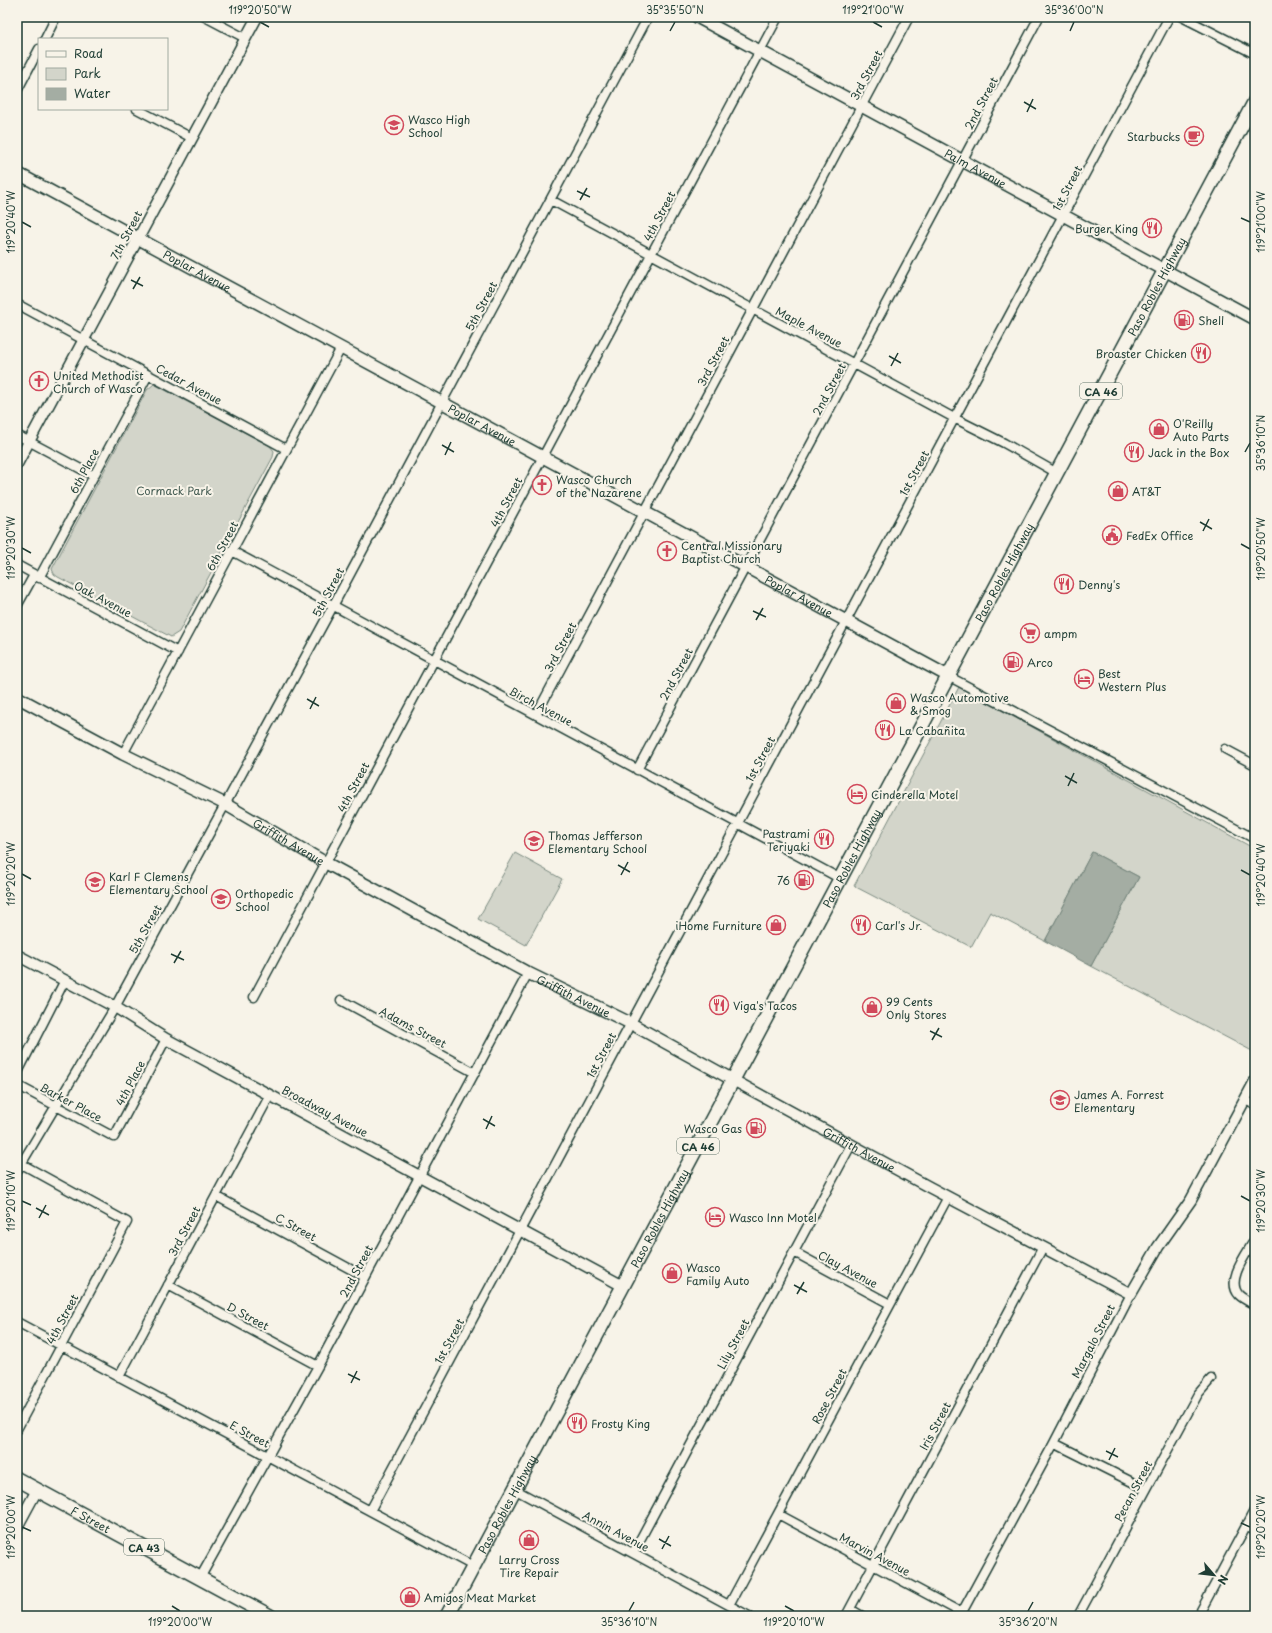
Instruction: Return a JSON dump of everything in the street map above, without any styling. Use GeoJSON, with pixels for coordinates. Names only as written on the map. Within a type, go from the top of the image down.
{"type":"FeatureCollection","features":[{"type":"Feature","properties":{"kind":"main road","name":"Palm Avenue"},"geometry":{"type":"LineString","coordinates":[[697,17],[1255,319]]}},
{"type":"Feature","properties":{"kind":"main road","name":"Paso Robles Highway"},"geometry":{"type":"LineString","coordinates":[[447,1616],[1255,101]]}},
{"type":"Feature","properties":{"kind":"main road","name":"Poplar Avenue"},"geometry":{"type":"LineString","coordinates":[[17,173],[948,676]]}},
{"type":"Feature","properties":{"kind":"main road","name":"Griffith Avenue"},"geometry":{"type":"LineString","coordinates":[[17,697],[123,754],[225,804],[326,863],[528,973],[630,1023],[733,1080]]}},
{"type":"Feature","properties":{"kind":"main road","name":"F Street"},"geometry":{"type":"LineString","coordinates":[[17,1479],[270,1616]]}},
{"type":"Feature","properties":{"kind":"street"},"geometry":{"type":"LineString","coordinates":[[46,38],[56,17]]}},
{"type":"Feature","properties":{"kind":"street"},"geometry":{"type":"LineString","coordinates":[[205,17],[245,38]]}},
{"type":"Feature","properties":{"kind":"street","name":"7th Street"},"geometry":{"type":"LineString","coordinates":[[17,464],[257,17]]}},
{"type":"Feature","properties":{"kind":"street","name":"5th Street"},"geometry":{"type":"LineString","coordinates":[[18,1166],[115,1007],[333,606],[648,17]]}},
{"type":"Feature","properties":{"kind":"street","name":"4th Street"},"geometry":{"type":"LineString","coordinates":[[254,997],[778,17]]}},
{"type":"Feature","properties":{"kind":"street","name":"3rd Street"},"geometry":{"type":"LineString","coordinates":[[536,715],[909,17]]}},
{"type":"Feature","properties":{"kind":"street","name":"2nd Street"},"geometry":{"type":"LineString","coordinates":[[637,770],[1039,17]]}},
{"type":"Feature","properties":{"kind":"street","name":"1st Street"},"geometry":{"type":"LineString","coordinates":[[370,1510],[630,1023],[956,419],[1169,17]]}},
{"type":"Feature","properties":{"kind":"street"},"geometry":{"type":"LineString","coordinates":[[1182,17],[1255,54]]}},
{"type":"Feature","properties":{"kind":"street"},"geometry":{"type":"LineString","coordinates":[[17,91],[38,53]]}},
{"type":"Feature","properties":{"kind":"street"},"geometry":{"type":"LineString","coordinates":[[139,110],[192,138]]}},
{"type":"Feature","properties":{"kind":"street","name":"Maple Avenue"},"geometry":{"type":"LineString","coordinates":[[551,200],[956,419],[1004,443],[1057,473]]}},
{"type":"Feature","properties":{"kind":"street","name":"Cedar Avenue"},"geometry":{"type":"LineString","coordinates":[[17,304],[286,449]]}},
{"type":"Feature","properties":{"kind":"street","name":"6th Street"},"geometry":{"type":"LineString","coordinates":[[123,754],[341,348]]}},
{"type":"Feature","properties":{"kind":"street","name":"6th Place"},"geometry":{"type":"LineString","coordinates":[[17,606],[37,576],[94,476],[148,375]]}},
{"type":"Feature","properties":{"kind":"street"},"geometry":{"type":"LineString","coordinates":[[17,435],[94,476]]}},
{"type":"Feature","properties":{"kind":"street","name":"Birch Avenue"},"geometry":{"type":"LineString","coordinates":[[232,551],[637,770],[738,822],[841,879]]}},
{"type":"Feature","properties":{"kind":"street","name":"Oak Avenue"},"geometry":{"type":"LineString","coordinates":[[17,566],[178,652]]}},
{"type":"Feature","properties":{"kind":"street"},"geometry":{"type":"LineString","coordinates":[[948,676],[1255,839]]}},
{"type":"Feature","properties":{"kind":"street"},"geometry":{"type":"LineString","coordinates":[[1225,749],[1255,765]]}},
{"type":"Feature","properties":{"kind":"street","name":"Broadway Avenue"},"geometry":{"type":"LineString","coordinates":[[17,955],[115,1007],[166,1039],[623,1286]]}},
{"type":"Feature","properties":{"kind":"street","name":"2nd Street"},"geometry":{"type":"LineString","coordinates":[[200,1578],[267,1455],[318,1366],[528,973]]}},
{"type":"Feature","properties":{"kind":"street"},"geometry":{"type":"LineString","coordinates":[[17,1074],[65,980]]}},
{"type":"Feature","properties":{"kind":"street","name":"Adams Street"},"geometry":{"type":"LineString","coordinates":[[341,1000],[475,1073]]}},
{"type":"Feature","properties":{"kind":"street","name":"4th Place"},"geometry":{"type":"LineString","coordinates":[[114,1137],[166,1039]]}},
{"type":"Feature","properties":{"kind":"street","name":"Griffith Avenue"},"geometry":{"type":"LineString","coordinates":[[733,1080],[851,1145],[1131,1294]]}},
{"type":"Feature","properties":{"kind":"street","name":"Margalo Street"},"geometry":{"type":"LineString","coordinates":[[961,1615],[1054,1443],[1131,1294],[1158,1247],[1191,1200],[1255,1081]]}},
{"type":"Feature","properties":{"kind":"street","name":"Barker Place"},"geometry":{"type":"LineString","coordinates":[[17,1085],[114,1137]]}},
{"type":"Feature","properties":{"kind":"street","name":"3rd Street"},"geometry":{"type":"LineString","coordinates":[[118,1377],[270,1095]]}},
{"type":"Feature","properties":{"kind":"street"},"geometry":{"type":"LineString","coordinates":[[1245,1100],[1255,1105]]}},
{"type":"Feature","properties":{"kind":"street","name":"Lily Street"},"geometry":{"type":"LineString","coordinates":[[633,1553],[851,1145]]}},
{"type":"Feature","properties":{"kind":"street","name":"4th Street"},"geometry":{"type":"LineString","coordinates":[[17,1428],[128,1222],[18,1166]]}},
{"type":"Feature","properties":{"kind":"street","name":"C Street"},"geometry":{"type":"LineString","coordinates":[[216,1196],[365,1277]]}},
{"type":"Feature","properties":{"kind":"street","name":"Rose Street"},"geometry":{"type":"LineString","coordinates":[[729,1605],[948,1196]]}},
{"type":"Feature","properties":{"kind":"street"},"geometry":{"type":"LineString","coordinates":[[1255,1238],[1236,1275],[1235,1289],[1239,1294],[1255,1304]]}},
{"type":"Feature","properties":{"kind":"street","name":"Iris Street"},"geometry":{"type":"LineString","coordinates":[[848,1612],[1043,1247]]}},
{"type":"Feature","properties":{"kind":"street","name":"Clay Avenue"},"geometry":{"type":"LineString","coordinates":[[794,1252],[890,1304]]}},
{"type":"Feature","properties":{"kind":"street","name":"D Street"},"geometry":{"type":"LineString","coordinates":[[168,1285],[318,1366]]}},
{"type":"Feature","properties":{"kind":"street","name":"E Street"},"geometry":{"type":"LineString","coordinates":[[17,1322],[473,1566]]}},
{"type":"Feature","properties":{"kind":"street","name":"Pecan Street"},"geometry":{"type":"LineString","coordinates":[[1078,1616],[1198,1394],[1212,1378]]}},
{"type":"Feature","properties":{"kind":"street"},"geometry":{"type":"LineString","coordinates":[[1054,1443],[1146,1490]]}},
{"type":"Feature","properties":{"kind":"street","name":"Annin Avenue"},"geometry":{"type":"LineString","coordinates":[[514,1489],[749,1616]]}},
{"type":"Feature","properties":{"kind":"street"},"geometry":{"type":"LineString","coordinates":[[17,1527],[37,1490]]}},
{"type":"Feature","properties":{"kind":"street"},"geometry":{"type":"LineString","coordinates":[[1198,1616],[1255,1508]]}},
{"type":"Feature","properties":{"kind":"street","name":"Marvin Avenue"},"geometry":{"type":"LineString","coordinates":[[778,1514],[873,1565],[961,1615]]}},
{"type":"Feature","properties":{"kind":"street"},"geometry":{"type":"LineString","coordinates":[[1246,1525],[1255,1530]]}},
{"type":"Feature","properties":{"kind":"street"},"geometry":{"type":"LineString","coordinates":[[848,1612],[862,1616]]}},
{"type":"Feature","properties":{"kind":"green space","name":"Cormack Park"},"geometry":{"type":"Polygon","coordinates":[[[154,384],[270,446],[274,451],[273,457],[179,632],[171,637],[58,577],[54,574],[52,569],[147,390],[154,384]]]}},
{"type":"Feature","properties":{"kind":"green space"},"geometry":{"type":"Polygon","coordinates":[[[959,687],[1255,849],[1254,1052],[1091,966],[1139,877],[1092,852],[1045,941],[990,912],[971,947],[854,886],[959,687]]]}},
{"type":"Feature","properties":{"kind":"green space"},"geometry":{"type":"Polygon","coordinates":[[[515,853],[562,879],[526,945],[478,919],[515,853]]]}},
{"type":"Feature","properties":{"kind":"water"},"geometry":{"type":"Polygon","coordinates":[[[1092,852],[1139,877],[1091,966],[1045,941],[1092,852]]]}},
{"type":"Feature","properties":{"kind":"place","name":"Wasco High School"},"geometry":{"type":"Point","coordinates":[394,125]}},
{"type":"Feature","properties":{"kind":"place","name":"Starbucks"},"geometry":{"type":"Point","coordinates":[1194,136]}},
{"type":"Feature","properties":{"kind":"place","name":"Burger King"},"geometry":{"type":"Point","coordinates":[1152,228]}},
{"type":"Feature","properties":{"kind":"place","name":"Shell"},"geometry":{"type":"Point","coordinates":[1184,320]}},
{"type":"Feature","properties":{"kind":"place","name":"Broaster Chicken"},"geometry":{"type":"Point","coordinates":[1201,353]}},
{"type":"Feature","properties":{"kind":"place","name":"United Methodist Church of Wasco"},"geometry":{"type":"Point","coordinates":[39,381]}},
{"type":"Feature","properties":{"kind":"place","name":"O'Reilly Auto Parts"},"geometry":{"type":"Point","coordinates":[1159,429]}},
{"type":"Feature","properties":{"kind":"place","name":"Jack in the Box"},"geometry":{"type":"Point","coordinates":[1134,452]}},
{"type":"Feature","properties":{"kind":"place","name":"Wasco Church of the Nazarene"},"geometry":{"type":"Point","coordinates":[542,485]}},
{"type":"Feature","properties":{"kind":"place","name":"AT&T"},"geometry":{"type":"Point","coordinates":[1118,491]}},
{"type":"Feature","properties":{"kind":"place","name":"FedEx Office"},"geometry":{"type":"Point","coordinates":[1112,535]}},
{"type":"Feature","properties":{"kind":"place","name":"Central Missionary Baptist Church"},"geometry":{"type":"Point","coordinates":[667,551]}},
{"type":"Feature","properties":{"kind":"place","name":"Denny's"},"geometry":{"type":"Point","coordinates":[1064,584]}},
{"type":"Feature","properties":{"kind":"place","name":"ampm"},"geometry":{"type":"Point","coordinates":[1030,633]}},
{"type":"Feature","properties":{"kind":"place","name":"Arco"},"geometry":{"type":"Point","coordinates":[1013,662]}},
{"type":"Feature","properties":{"kind":"place","name":"Best Western Plus"},"geometry":{"type":"Point","coordinates":[1084,679]}},
{"type":"Feature","properties":{"kind":"place","name":"Wasco Automotive & Smog"},"geometry":{"type":"Point","coordinates":[896,703]}},
{"type":"Feature","properties":{"kind":"place","name":"La Cabañita"},"geometry":{"type":"Point","coordinates":[885,730]}},
{"type":"Feature","properties":{"kind":"place","name":"Cinderella Motel"},"geometry":{"type":"Point","coordinates":[857,794]}},
{"type":"Feature","properties":{"kind":"place","name":"Pastrami Teriyaki"},"geometry":{"type":"Point","coordinates":[824,839]}},
{"type":"Feature","properties":{"kind":"place","name":"Thomas Jefferson Elementary School"},"geometry":{"type":"Point","coordinates":[534,841]}},
{"type":"Feature","properties":{"kind":"place","name":"76"},"geometry":{"type":"Point","coordinates":[804,880]}},
{"type":"Feature","properties":{"kind":"place","name":"Karl F Clemens Elementary School"},"geometry":{"type":"Point","coordinates":[95,882]}},
{"type":"Feature","properties":{"kind":"place","name":"Orthopedic School"},"geometry":{"type":"Point","coordinates":[221,899]}},
{"type":"Feature","properties":{"kind":"place","name":"iHome Furniture"},"geometry":{"type":"Point","coordinates":[776,925]}},
{"type":"Feature","properties":{"kind":"place","name":"Carl's Jr."},"geometry":{"type":"Point","coordinates":[861,925]}},
{"type":"Feature","properties":{"kind":"place","name":"Viga's Tacos"},"geometry":{"type":"Point","coordinates":[719,1005]}},
{"type":"Feature","properties":{"kind":"place","name":"99 Cents Only Stores"},"geometry":{"type":"Point","coordinates":[872,1007]}},
{"type":"Feature","properties":{"kind":"place","name":"James A. Forrest Elementary"},"geometry":{"type":"Point","coordinates":[1060,1100]}},
{"type":"Feature","properties":{"kind":"place","name":"Wasco Gas"},"geometry":{"type":"Point","coordinates":[756,1128]}},
{"type":"Feature","properties":{"kind":"place","name":"Wasco Inn Motel"},"geometry":{"type":"Point","coordinates":[715,1217]}},
{"type":"Feature","properties":{"kind":"place","name":"Wasco Family Auto"},"geometry":{"type":"Point","coordinates":[672,1273]}},
{"type":"Feature","properties":{"kind":"place","name":"Frosty King"},"geometry":{"type":"Point","coordinates":[577,1423]}},
{"type":"Feature","properties":{"kind":"place","name":"Larry Cross Tire Repair"},"geometry":{"type":"Point","coordinates":[529,1540]}},
{"type":"Feature","properties":{"kind":"place","name":"Amigos Meat Market"},"geometry":{"type":"Point","coordinates":[410,1597]}}]}
